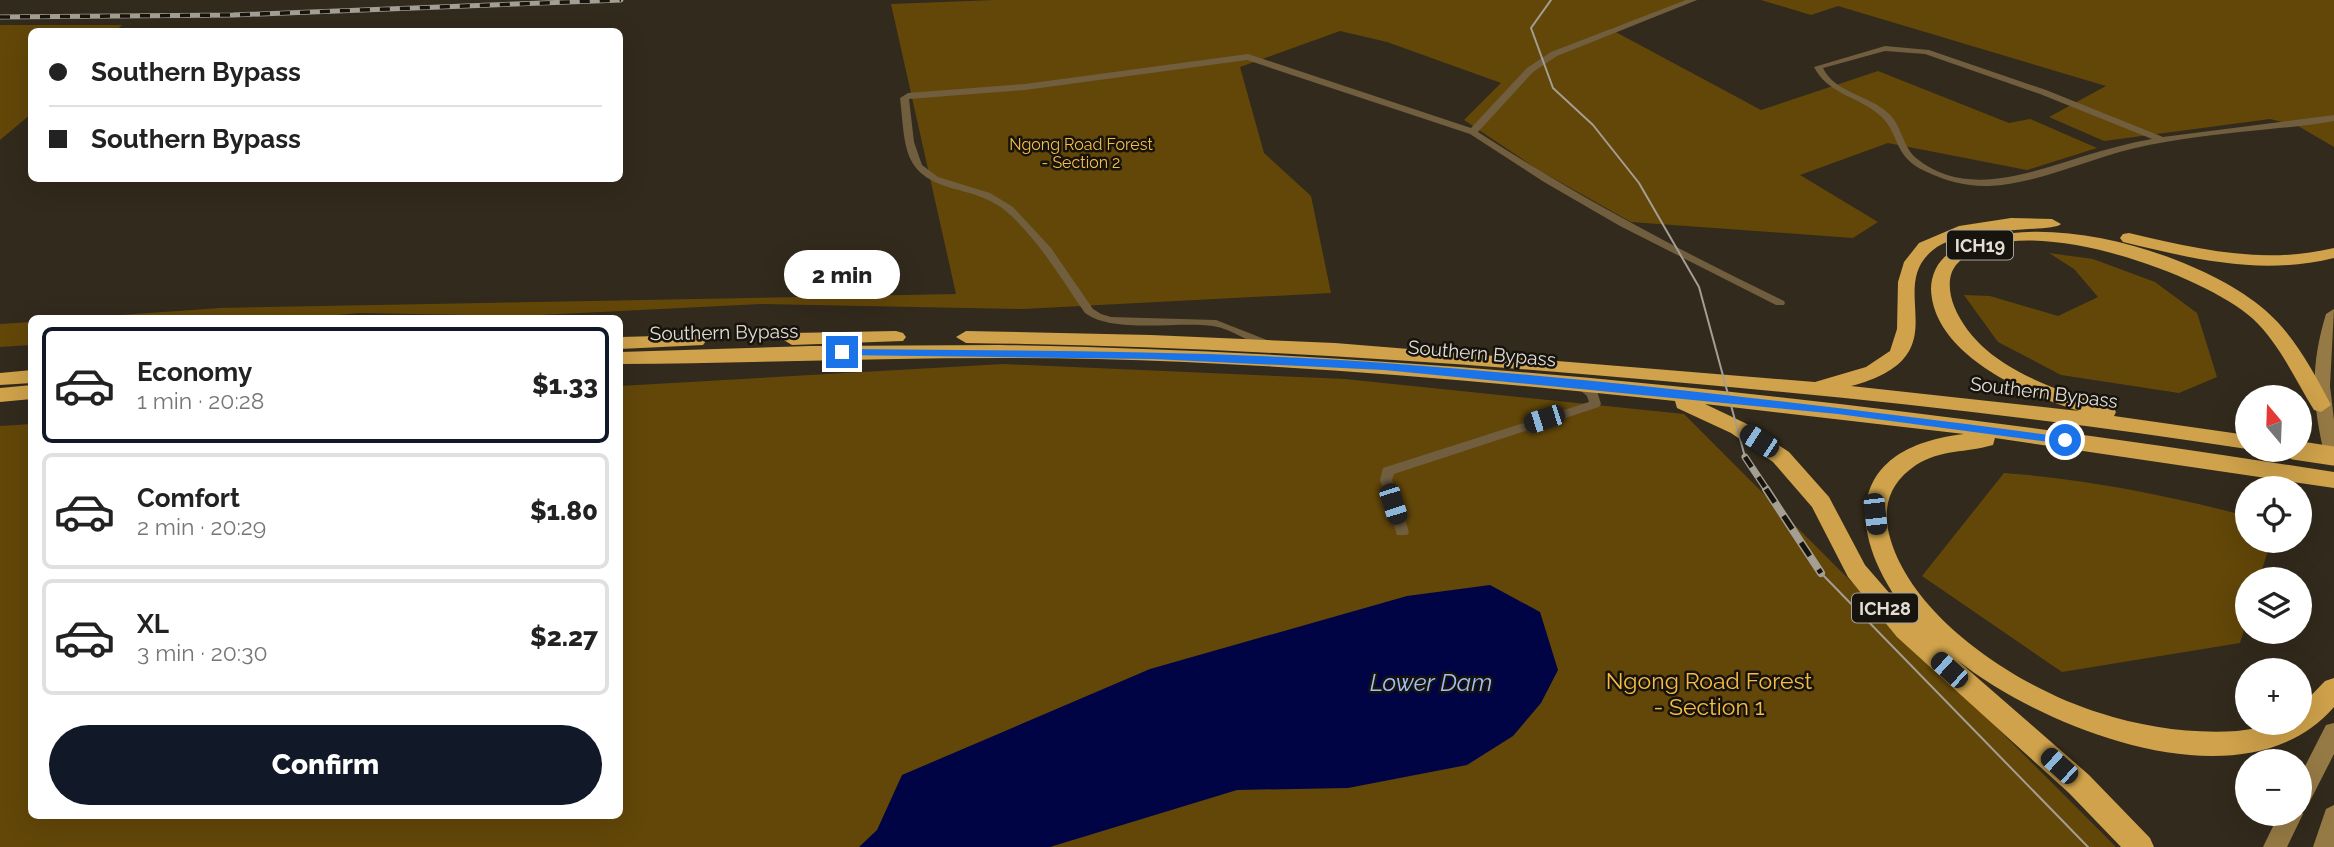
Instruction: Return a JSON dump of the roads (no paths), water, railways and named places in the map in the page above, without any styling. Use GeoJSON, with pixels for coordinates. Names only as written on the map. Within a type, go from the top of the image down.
{"type":"FeatureCollection","features":[{"type":"Feature","properties":{"kind":"highway"},"geometry":{"type":"LineString","coordinates":[[1804,388],[1863,374],[1897,356],[1908,327],[1906,280],[1914,263],[1923,249],[1958,231],[2008,223],[2060,225],[2244,262],[2296,262],[2334,253]]}},
{"type":"Feature","properties":{"kind":"highway","name":"ICH19"},"geometry":{"type":"LineString","coordinates":[[2235,441],[2082,406],[2009,374],[1954,328],[1940,293],[1940,279],[1946,267],[1969,249],[1999,239],[2035,237],[2113,247],[2173,266],[2224,289],[2265,320],[2298,360],[2311,385]]}},
{"type":"Feature","properties":{"kind":"highway","name":"Southern Bypass"},"geometry":{"type":"LineString","coordinates":[[623,343],[830,337],[1023,337],[1268,345],[1470,357],[1929,400],[2235,441]]}},
{"type":"Feature","properties":{"kind":"highway","name":"Southern Bypass"},"geometry":{"type":"LineString","coordinates":[[623,358],[938,351],[1153,355],[1384,367],[1838,411],[2237,464],[2334,480]]}},
{"type":"Feature","properties":{"kind":"highway"},"geometry":{"type":"LineString","coordinates":[[0,379],[28,376]]}},
{"type":"Feature","properties":{"kind":"highway","name":"ICH19"},"geometry":{"type":"LineString","coordinates":[[2312,387],[2321,405]]}},
{"type":"Feature","properties":{"kind":"highway","name":"ICH28"},"geometry":{"type":"LineString","coordinates":[[1631,390],[1683,402],[1710,413],[1781,457],[1821,503],[1856,571],[1906,631],[2079,784],[2140,847]]}},
{"type":"Feature","properties":{"kind":"highway"},"geometry":{"type":"LineString","coordinates":[[0,395],[28,392]]}},
{"type":"Feature","properties":{"kind":"highway"},"geometry":{"type":"LineString","coordinates":[[2040,438],[1981,440],[1936,446],[1908,459],[1884,483],[1876,499],[1877,538],[1885,561],[1906,596],[1966,653],[2018,688],[2059,710],[2123,732],[2172,740],[2227,744],[2265,738],[2300,725],[2334,689]]}},
{"type":"Feature","properties":{"kind":"highway"},"geometry":{"type":"LineString","coordinates":[[2312,453],[2334,457]]}},
{"type":"Feature","properties":{"kind":"main road"},"geometry":{"type":"LineString","coordinates":[[2334,314],[2319,374],[2321,405],[2334,457]]}},
{"type":"Feature","properties":{"kind":"main road"},"geometry":{"type":"LineString","coordinates":[[2312,775],[2334,732]]}},
{"type":"Feature","properties":{"kind":"main road"},"geometry":{"type":"LineString","coordinates":[[2325,847],[2334,816]]}},
{"type":"Feature","properties":{"kind":"main road"},"geometry":{"type":"LineString","coordinates":[[2275,847],[2285,826]]}},
{"type":"Feature","properties":{"kind":"street"},"geometry":{"type":"LineString","coordinates":[[1472,132],[1530,70],[1553,54],[1693,0]]}},
{"type":"Feature","properties":{"kind":"street"},"geometry":{"type":"LineString","coordinates":[[2163,140],[1996,75],[1926,52],[1885,48],[1818,67],[1835,85],[1889,117],[1899,132],[1905,152],[1916,164],[1949,178],[1982,183],[2012,181],[2110,150],[2163,140],[2334,118]]}},
{"type":"Feature","properties":{"kind":"street"},"geometry":{"type":"LineString","coordinates":[[1268,345],[1216,323],[1111,320],[1097,317],[1089,311],[1042,245],[1011,211],[996,199],[926,175],[919,168],[914,158],[904,98],[911,95],[1025,87],[1248,57],[1472,132],[1553,186],[1621,224],[1780,303]]}},
{"type":"Feature","properties":{"kind":"street"},"geometry":{"type":"LineString","coordinates":[[1402,532],[1387,480],[1388,471],[1595,404],[1593,394],[1579,384]]}},
{"type":"Feature","properties":{"kind":"water","name":"Lower Dam"},"geometry":{"type":"Polygon","coordinates":[[[1490,585],[1540,612],[1558,670],[1541,703],[1513,736],[1467,765],[1348,788],[1237,790],[1050,847],[859,847],[877,830],[902,775],[1150,669],[1407,596],[1490,585]]]}},
{"type":"Feature","properties":{"kind":"tram line"},"geometry":{"type":"LineString","coordinates":[[1551,0],[1531,28],[1553,88],[1593,125],[1639,183],[1699,287],[1745,457]]}},
{"type":"Feature","properties":{"kind":"tram line"},"geometry":{"type":"LineString","coordinates":[[1821,573],[2088,847]]}},
{"type":"Feature","properties":{"kind":"railway"},"geometry":{"type":"LineString","coordinates":[[0,17],[233,15],[621,0]]}},
{"type":"Feature","properties":{"kind":"railway"},"geometry":{"type":"LineString","coordinates":[[1745,457],[1767,490]]}},
{"type":"Feature","properties":{"kind":"railway"},"geometry":{"type":"LineString","coordinates":[[1766,489],[1821,573]]}},
{"type":"Feature","properties":{"kind":"park label","name":"Ngong Road Forest - Section 2"},"geometry":{"type":"Point","coordinates":[1081,153]}},
{"type":"Feature","properties":{"kind":"park label","name":"Ngong Road Forest - Section 1"},"geometry":{"type":"Point","coordinates":[1709,693]}}]}
